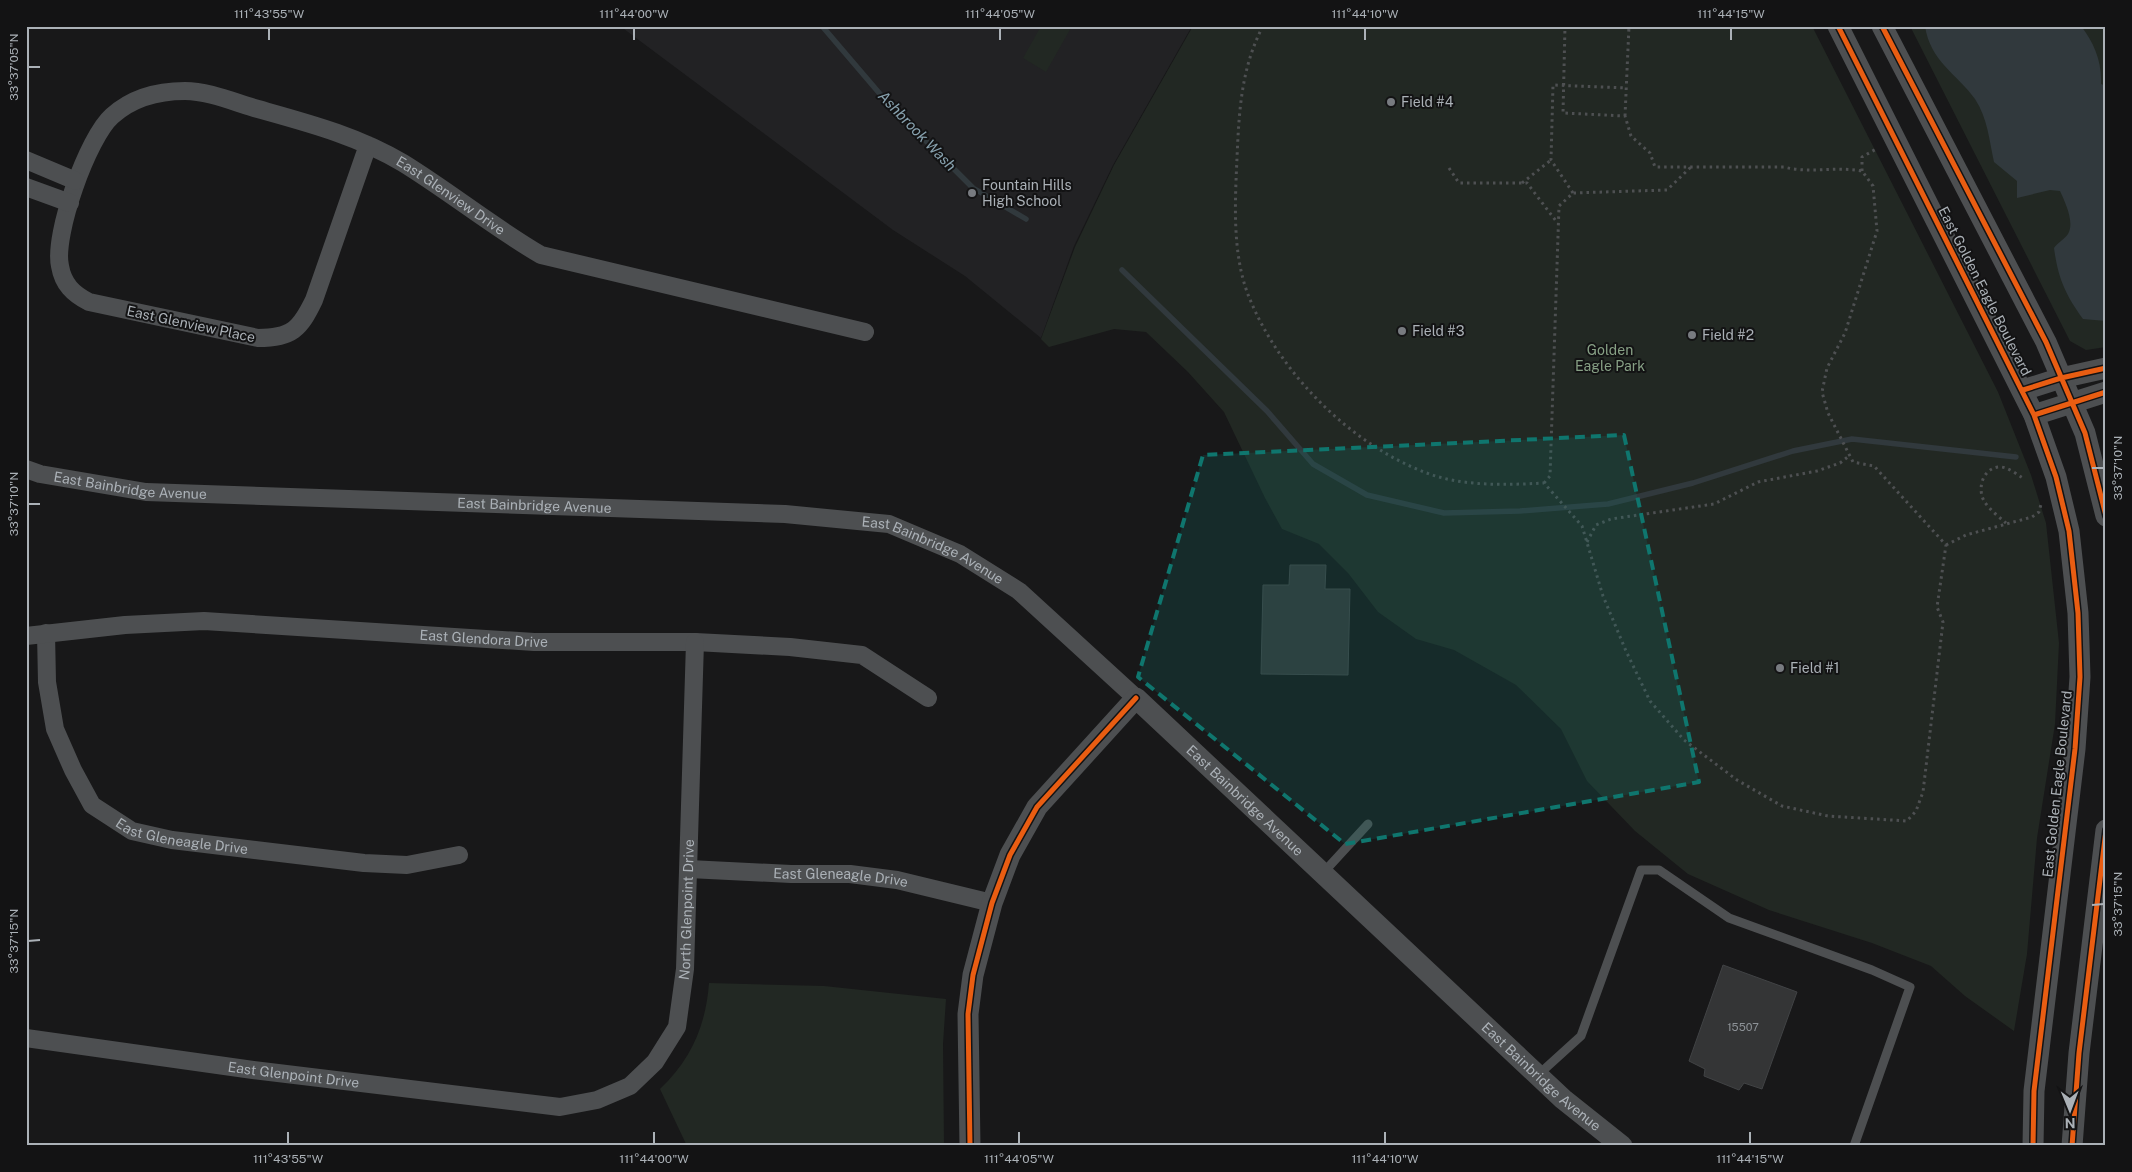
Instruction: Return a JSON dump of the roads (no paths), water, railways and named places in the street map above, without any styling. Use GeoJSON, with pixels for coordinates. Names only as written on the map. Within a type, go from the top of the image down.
{"type":"FeatureCollection","features":[{"type":"Feature","properties":{"kind":"street","name":"East Golden Eagle Boulevard"},"geometry":{"type":"LineString","coordinates":[[1838,26],[2023,390],[2056,477],[2069,531],[2078,613],[2080,677],[2075,750],[2034,1092],[2032,1146]]}},
{"type":"Feature","properties":{"kind":"street"},"geometry":{"type":"LineString","coordinates":[[1882,26],[2017,284],[2061,378],[2085,433],[2106,516]]}},
{"type":"Feature","properties":{"kind":"street","name":"East Glenview Drive"},"geometry":{"type":"LineString","coordinates":[[76,181],[96,135],[112,116],[133,102],[157,92],[188,91],[338,131],[402,163],[501,232],[541,255],[865,332]]}},
{"type":"Feature","properties":{"kind":"street","name":"East Glenview Place"},"geometry":{"type":"LineString","coordinates":[[76,181],[58,255],[65,282],[74,294],[89,302],[258,338],[275,338],[290,334],[300,325],[314,300],[368,145]]}},
{"type":"Feature","properties":{"kind":"street"},"geometry":{"type":"LineString","coordinates":[[26,160],[76,181]]}},
{"type":"Feature","properties":{"kind":"street"},"geometry":{"type":"LineString","coordinates":[[26,187],[70,203]]}},
{"type":"Feature","properties":{"kind":"street"},"geometry":{"type":"LineString","coordinates":[[2023,390],[2061,378],[2106,368]]}},
{"type":"Feature","properties":{"kind":"street"},"geometry":{"type":"LineString","coordinates":[[2034,415],[2106,392]]}},
{"type":"Feature","properties":{"kind":"street","name":"East Bainbridge Avenue"},"geometry":{"type":"LineString","coordinates":[[26,469],[40,474],[146,492],[785,514],[889,524],[960,554],[1019,591],[1136,698],[1538,1076],[1563,1099],[1622,1146]]}},
{"type":"Feature","properties":{"kind":"street","name":"East Glendora Drive"},"geometry":{"type":"LineString","coordinates":[[26,636],[125,625],[204,621],[534,642],[695,642],[790,647],[862,655],[928,698]]}},
{"type":"Feature","properties":{"kind":"street","name":"East Gleneagle Drive"},"geometry":{"type":"LineString","coordinates":[[46,633],[47,682],[55,729],[73,770],[92,805],[132,832],[172,840],[364,863],[407,865],[459,855]]}},
{"type":"Feature","properties":{"kind":"street","name":"North Glenpoint Drive"},"geometry":{"type":"LineString","coordinates":[[560,1107],[597,1100],[630,1086],[655,1062],[677,1027],[685,969],[695,642]]}},
{"type":"Feature","properties":{"kind":"street"},"geometry":{"type":"LineString","coordinates":[[970,1146],[968,1014],[973,975],[992,903],[1010,855],[1037,807],[1136,698]]}},
{"type":"Feature","properties":{"kind":"street"},"geometry":{"type":"LineString","coordinates":[[2072,1146],[2079,1053],[2106,830]]}},
{"type":"Feature","properties":{"kind":"street","name":"East Gleneagle Drive"},"geometry":{"type":"LineString","coordinates":[[689,869],[790,874],[850,874],[897,880],[992,903]]}},
{"type":"Feature","properties":{"kind":"street","name":"East Glenpoint Drive"},"geometry":{"type":"LineString","coordinates":[[26,1038],[253,1070],[560,1107]]}},
{"type":"Feature","properties":{"kind":"lane"},"geometry":{"type":"LineString","coordinates":[[1323,873],[1368,824]]}},
{"type":"Feature","properties":{"kind":"lane"},"geometry":{"type":"LineString","coordinates":[[1538,1076],[1581,1036],[1641,870],[1659,870],[1729,918],[1872,970],[1910,987],[1854,1146]]}},
{"type":"Feature","properties":{"kind":"waterway","name":"Ashbrook Wash"},"geometry":{"type":"LineString","coordinates":[[822,26],[886,101],[973,188],[1026,219]]}},
{"type":"Feature","properties":{"kind":"waterway"},"geometry":{"type":"LineString","coordinates":[[1122,270],[1267,411],[1313,464],[1367,495],[1444,513],[1520,511],[1608,504],[1693,483],[1793,451],[1852,439],[2016,457]]}},
{"type":"Feature","properties":{"kind":"place","name":"Field #4"},"geometry":{"type":"Point","coordinates":[1391,102]}},
{"type":"Feature","properties":{"kind":"place","name":"Fountain Hills High School"},"geometry":{"type":"Point","coordinates":[972,193]}},
{"type":"Feature","properties":{"kind":"place","name":"Field #3"},"geometry":{"type":"Point","coordinates":[1402,331]}},
{"type":"Feature","properties":{"kind":"place","name":"Field #2"},"geometry":{"type":"Point","coordinates":[1692,335]}},
{"type":"Feature","properties":{"kind":"place","name":"Field #1"},"geometry":{"type":"Point","coordinates":[1780,668]}},
{"type":"Feature","properties":{"kind":"park label","name":"Golden Eagle Park"},"geometry":{"type":"Point","coordinates":[1610,358]}}]}
